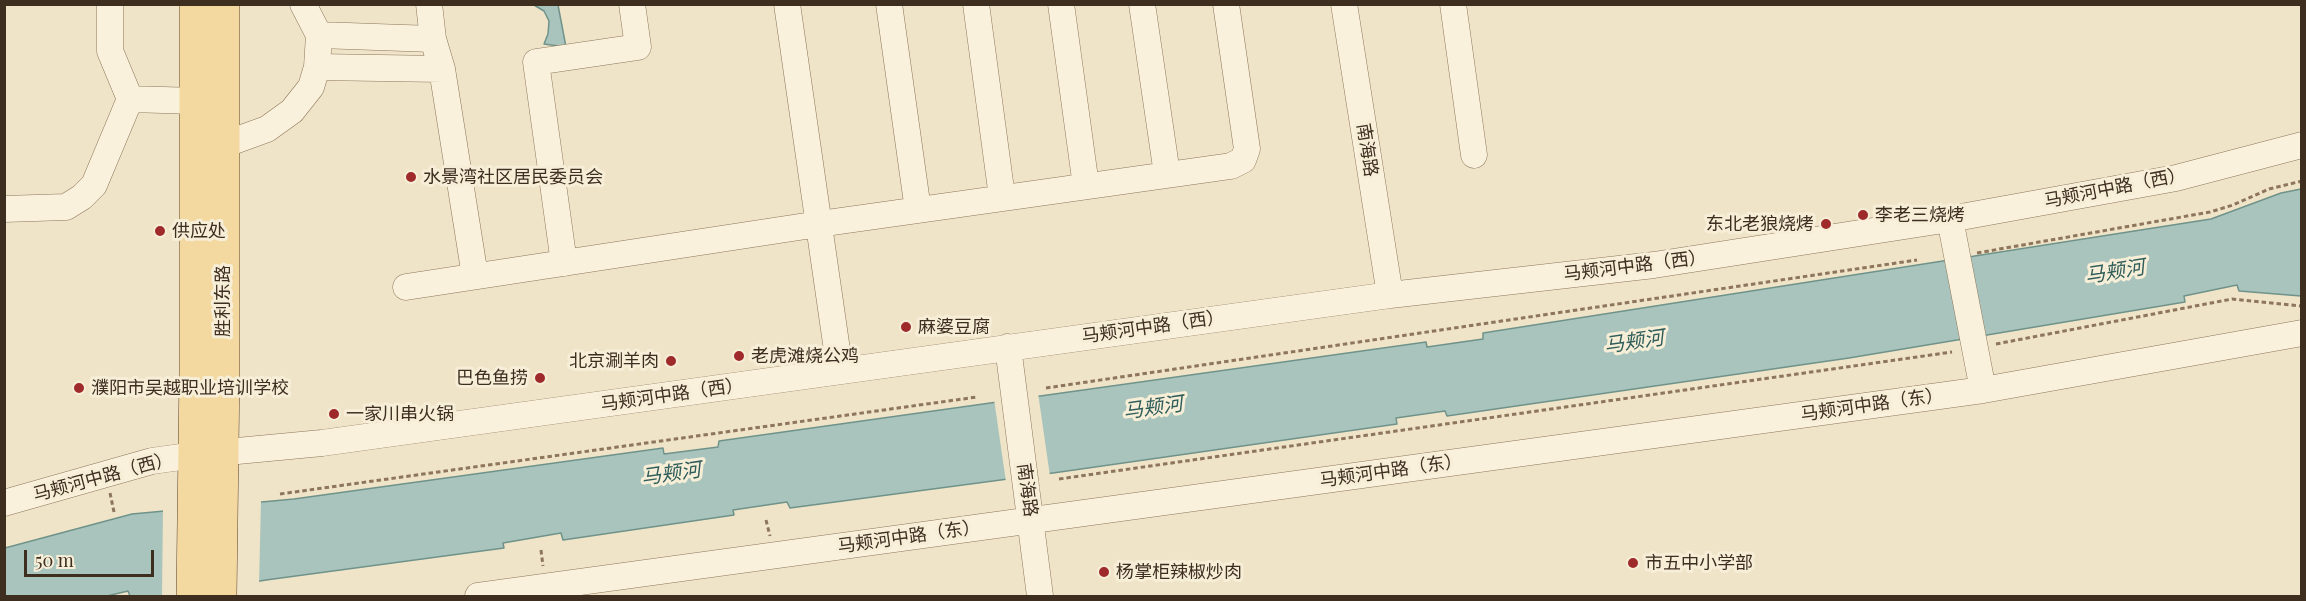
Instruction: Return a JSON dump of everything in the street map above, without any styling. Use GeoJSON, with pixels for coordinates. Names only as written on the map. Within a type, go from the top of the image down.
{"type":"FeatureCollection","features":[{"type":"Feature","properties":{"kind":"main road","name":"胜利东路"},"geometry":{"type":"LineString","coordinates":[[196,4],[196,101],[211,594]]}},
{"type":"Feature","properties":{"kind":"main road","name":"胜利东路"},"geometry":{"type":"LineString","coordinates":[[208,462],[223,145],[223,4]]}},
{"type":"Feature","properties":{"kind":"street"},"geometry":{"type":"LineString","coordinates":[[4,209],[66,207],[82,197],[94,185],[130,99],[110,51],[110,4]]}},
{"type":"Feature","properties":{"kind":"street"},"geometry":{"type":"LineString","coordinates":[[223,145],[267,129],[292,111],[311,87],[317,67],[319,35],[303,4]]}},
{"type":"Feature","properties":{"kind":"street"},"geometry":{"type":"LineString","coordinates":[[429,4],[433,39],[442,69],[475,276]]}},
{"type":"Feature","properties":{"kind":"street"},"geometry":{"type":"LineString","coordinates":[[564,262],[536,62],[638,47],[632,4]]}},
{"type":"Feature","properties":{"kind":"street"},"geometry":{"type":"LineString","coordinates":[[787,4],[840,372]]}},
{"type":"Feature","properties":{"kind":"street"},"geometry":{"type":"LineString","coordinates":[[889,4],[918,210]]}},
{"type":"Feature","properties":{"kind":"street"},"geometry":{"type":"LineString","coordinates":[[976,4],[1002,197]]}},
{"type":"Feature","properties":{"kind":"street"},"geometry":{"type":"LineString","coordinates":[[1061,4],[1086,186]]}},
{"type":"Feature","properties":{"kind":"street"},"geometry":{"type":"LineString","coordinates":[[1142,4],[1167,174]]}},
{"type":"Feature","properties":{"kind":"street"},"geometry":{"type":"LineString","coordinates":[[406,287],[819,224],[1231,165],[1243,159],[1247,149],[1226,4]]}},
{"type":"Feature","properties":{"kind":"street","name":"南海路"},"geometry":{"type":"LineString","coordinates":[[1344,4],[1390,295]]}},
{"type":"Feature","properties":{"kind":"street"},"geometry":{"type":"LineString","coordinates":[[1453,4],[1474,155]]}},
{"type":"Feature","properties":{"kind":"street"},"geometry":{"type":"LineString","coordinates":[[319,35],[433,39]]}},
{"type":"Feature","properties":{"kind":"street"},"geometry":{"type":"LineString","coordinates":[[317,67],[442,69]]}},
{"type":"Feature","properties":{"kind":"street"},"geometry":{"type":"LineString","coordinates":[[130,99],[196,101]]}},
{"type":"Feature","properties":{"kind":"street","name":"马颊河中路（西）"},"geometry":{"type":"LineString","coordinates":[[4,503],[152,461],[208,462],[322,443],[1008,347],[1390,295],[1654,265],[1950,219],[2176,178],[2301,145]]}},
{"type":"Feature","properties":{"kind":"street"},"geometry":{"type":"LineString","coordinates":[[1950,219],[1983,390]]}},
{"type":"Feature","properties":{"kind":"street","name":"马颊河中路（东）"},"geometry":{"type":"LineString","coordinates":[[478,597],[1983,390],[2301,333]]}},
{"type":"Feature","properties":{"kind":"street","name":"南海路"},"geometry":{"type":"LineString","coordinates":[[1008,347],[1032,519],[1040,597]]}},
{"type":"Feature","properties":{"kind":"path"},"geometry":{"type":"LineString","coordinates":[[1977,253],[2210,212],[2233,205],[2269,189],[2301,181]]}},
{"type":"Feature","properties":{"kind":"path"},"geometry":{"type":"LineString","coordinates":[[1046,388],[1917,260]]}},
{"type":"Feature","properties":{"kind":"path"},"geometry":{"type":"LineString","coordinates":[[1994,344],[2232,300],[2301,306]]}},
{"type":"Feature","properties":{"kind":"path"},"geometry":{"type":"LineString","coordinates":[[1059,479],[1952,352]]}},
{"type":"Feature","properties":{"kind":"path"},"geometry":{"type":"LineString","coordinates":[[280,494],[977,397]]}},
{"type":"Feature","properties":{"kind":"water"},"geometry":{"type":"Polygon","coordinates":[[[534,5],[558,5],[566,47],[544,44],[549,21],[544,11],[534,5]]]}},
{"type":"Feature","properties":{"kind":"water","name":"马颊河"},"geometry":{"type":"Polygon","coordinates":[[[2301,189],[2301,296],[2239,291],[2237,285],[2184,296],[2185,302],[1849,358],[1447,416],[1445,411],[1396,418],[1397,424],[1053,473],[790,508],[787,502],[733,510],[734,515],[563,540],[561,533],[503,543],[504,548],[266,580],[168,596],[130,596],[128,591],[107,596],[5,596],[5,548],[132,514],[294,499],[663,448],[664,454],[718,447],[719,441],[1426,342],[1427,347],[1483,339],[1483,333],[2211,219],[2281,193],[2301,189]]]}},
{"type":"Feature","properties":{"kind":"pier"},"geometry":{"type":"Polygon","coordinates":[[[1038,393],[1050,476],[1006,482],[994,399],[1038,393]]]}},
{"type":"Feature","properties":{"kind":"pier"},"geometry":{"type":"Polygon","coordinates":[[[261,499],[259,585],[186,596],[162,596],[163,508],[261,499]]]}},
{"type":"Feature","properties":{"kind":"place","name":"水景湾社区居民委员会"},"geometry":{"type":"Point","coordinates":[411,177]}},
{"type":"Feature","properties":{"kind":"place","name":"李老三烧烤"},"geometry":{"type":"Point","coordinates":[1863,215]}},
{"type":"Feature","properties":{"kind":"place","name":"东北老狼烧烤"},"geometry":{"type":"Point","coordinates":[1826,224]}},
{"type":"Feature","properties":{"kind":"place","name":"供应处"},"geometry":{"type":"Point","coordinates":[160,231]}},
{"type":"Feature","properties":{"kind":"place","name":"麻婆豆腐"},"geometry":{"type":"Point","coordinates":[906,327]}},
{"type":"Feature","properties":{"kind":"place","name":"老虎滩烧公鸡"},"geometry":{"type":"Point","coordinates":[739,356]}},
{"type":"Feature","properties":{"kind":"place","name":"北京涮羊肉"},"geometry":{"type":"Point","coordinates":[671,361]}},
{"type":"Feature","properties":{"kind":"place","name":"巴色鱼捞"},"geometry":{"type":"Point","coordinates":[540,378]}},
{"type":"Feature","properties":{"kind":"place","name":"濮阳市吴越职业培训学校"},"geometry":{"type":"Point","coordinates":[79,388]}},
{"type":"Feature","properties":{"kind":"place","name":"一家川串火锅"},"geometry":{"type":"Point","coordinates":[334,414]}},
{"type":"Feature","properties":{"kind":"place","name":"市五中小学部"},"geometry":{"type":"Point","coordinates":[1633,563]}},
{"type":"Feature","properties":{"kind":"place","name":"杨掌柜辣椒炒肉"},"geometry":{"type":"Point","coordinates":[1104,572]}}]}
